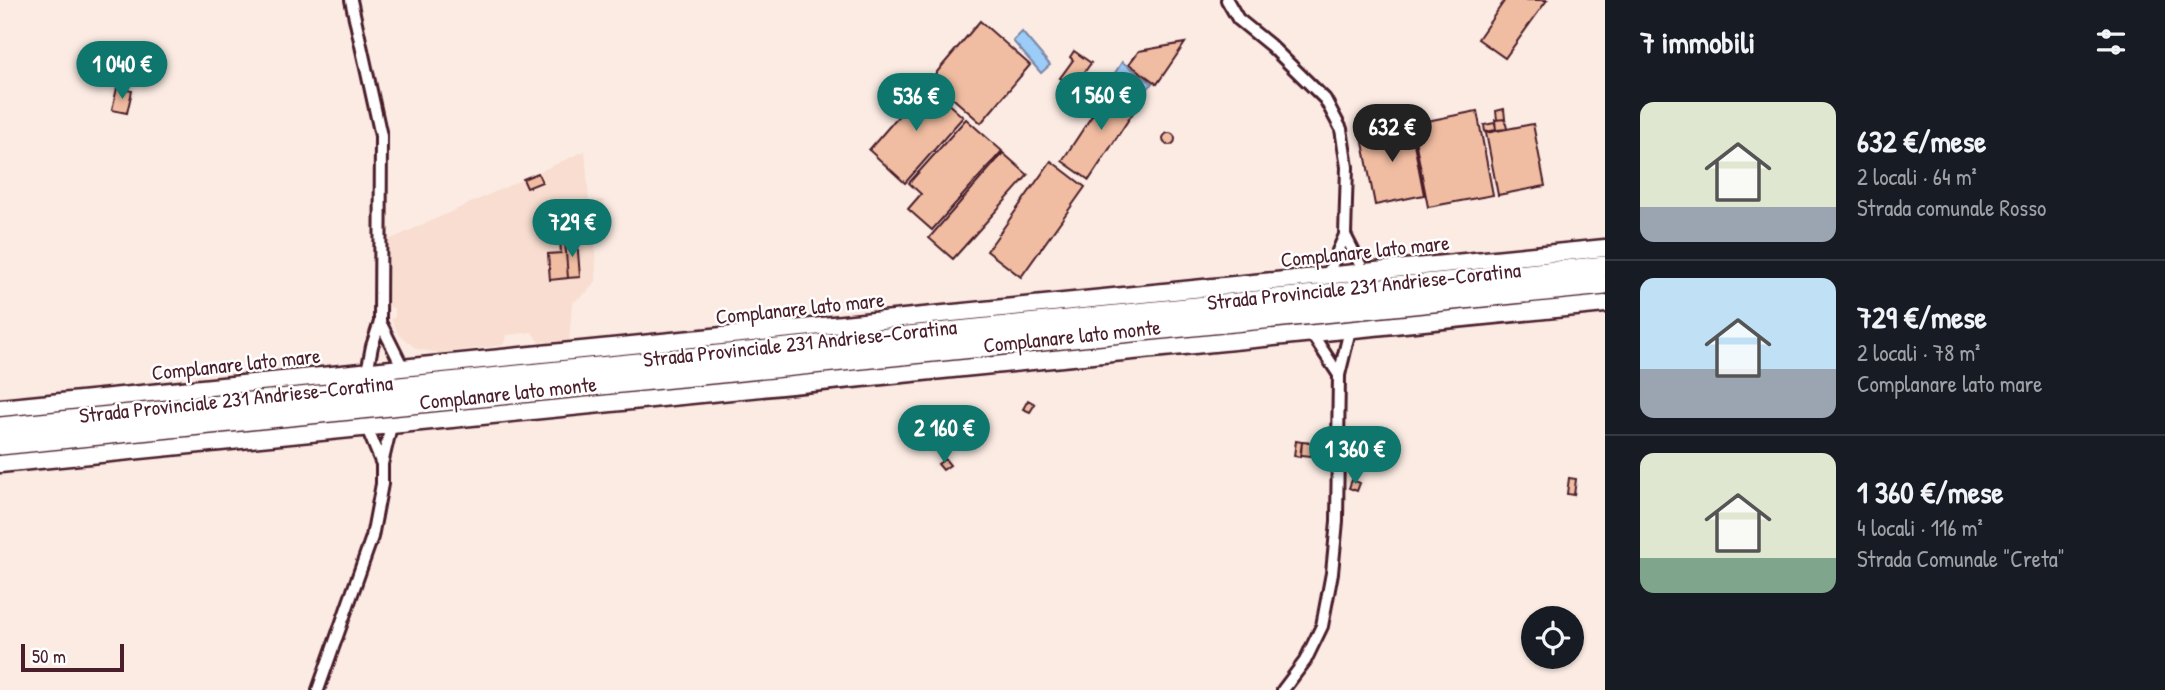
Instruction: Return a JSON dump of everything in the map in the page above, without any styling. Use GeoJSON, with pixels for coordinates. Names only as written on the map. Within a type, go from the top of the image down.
{"type":"FeatureCollection","features":[{"type":"Feature","properties":{"kind":"highway","name":"Strada Provinciale 231 Andriese-Coratina"},"geometry":{"type":"LineString","coordinates":[[0,427],[1605,266]]}},
{"type":"Feature","properties":{"kind":"highway","name":"Strada Provinciale 231 Andriese-Coratina"},"geometry":{"type":"LineString","coordinates":[[0,445],[1605,285]]}},
{"type":"Feature","properties":{"kind":"street"},"geometry":{"type":"LineString","coordinates":[[351,0],[381,136],[380,322],[372,346],[368,372]]}},
{"type":"Feature","properties":{"kind":"street"},"geometry":{"type":"LineString","coordinates":[[1227,0],[1238,19],[1270,45],[1325,99],[1338,121],[1347,167],[1345,235],[1327,276]]}},
{"type":"Feature","properties":{"kind":"street"},"geometry":{"type":"LineString","coordinates":[[1345,235],[1364,272]]}},
{"type":"Feature","properties":{"kind":"street","name":"Complanare lato mare"},"geometry":{"type":"LineString","coordinates":[[0,408],[1605,248]]}},
{"type":"Feature","properties":{"kind":"street","name":"Complanare lato monte"},"geometry":{"type":"LineString","coordinates":[[0,464],[1605,304]]}},
{"type":"Feature","properties":{"kind":"street"},"geometry":{"type":"LineString","coordinates":[[380,322],[403,368]]}},
{"type":"Feature","properties":{"kind":"street"},"geometry":{"type":"LineString","coordinates":[[1283,690],[1305,662],[1322,626],[1332,573],[1337,521],[1339,375],[1350,330]]}},
{"type":"Feature","properties":{"kind":"street"},"geometry":{"type":"LineString","coordinates":[[1312,334],[1339,375]]}},
{"type":"Feature","properties":{"kind":"street"},"geometry":{"type":"LineString","coordinates":[[318,690],[372,537],[382,484],[382,464],[391,426]]}},
{"type":"Feature","properties":{"kind":"street"},"geometry":{"type":"LineString","coordinates":[[367,428],[382,464]]}},
{"type":"Feature","properties":{"kind":"shaded area"},"geometry":{"type":"Polygon","coordinates":[[[585,151],[589,201],[604,200],[607,229],[595,234],[596,281],[572,303],[569,341],[539,342],[532,332],[507,335],[503,345],[439,353],[417,349],[399,335],[391,319],[395,317],[395,309],[389,306],[389,240],[585,151]]]}},
{"type":"Feature","properties":{"kind":"water"},"geometry":{"type":"Polygon","coordinates":[[[1022,32],[1050,65],[1041,73],[1013,41],[1022,32]]]}},
{"type":"Feature","properties":{"kind":"water"},"geometry":{"type":"Polygon","coordinates":[[[1122,62],[1152,83],[1145,93],[1115,73],[1122,62]]]}},
{"type":"Feature","properties":{"kind":"building"},"geometry":{"type":"Polygon","coordinates":[[[1505,0],[1547,0],[1505,58],[1478,39],[1505,0]]]}},
{"type":"Feature","properties":{"kind":"building"},"geometry":{"type":"Polygon","coordinates":[[[980,21],[1030,65],[981,123],[931,79],[980,21]]]}},
{"type":"Feature","properties":{"kind":"building"},"geometry":{"type":"Polygon","coordinates":[[[1185,43],[1157,84],[1129,64],[1139,51],[1185,43]]]}},
{"type":"Feature","properties":{"kind":"building"},"geometry":{"type":"Polygon","coordinates":[[[1074,51],[1091,63],[1074,87],[1060,78],[1073,60],[1070,57],[1074,51]]]}},
{"type":"Feature","properties":{"kind":"building"},"geometry":{"type":"Polygon","coordinates":[[[926,84],[963,117],[905,183],[869,150],[926,84]]]}},
{"type":"Feature","properties":{"kind":"building"},"geometry":{"type":"Polygon","coordinates":[[[1113,84],[1140,102],[1089,180],[1062,161],[1113,84]]]}},
{"type":"Feature","properties":{"kind":"building"},"geometry":{"type":"Polygon","coordinates":[[[117,88],[132,91],[127,113],[112,110],[117,88]]]}},
{"type":"Feature","properties":{"kind":"building"},"geometry":{"type":"Polygon","coordinates":[[[1504,109],[1505,119],[1497,120],[1496,111],[1504,109]]]}},
{"type":"Feature","properties":{"kind":"building"},"geometry":{"type":"Polygon","coordinates":[[[1477,111],[1493,195],[1428,207],[1412,124],[1477,111]]]}},
{"type":"Feature","properties":{"kind":"building"},"geometry":{"type":"Polygon","coordinates":[[[966,119],[1002,151],[932,230],[908,209],[921,194],[909,183],[966,119]]]}},
{"type":"Feature","properties":{"kind":"building"},"geometry":{"type":"Polygon","coordinates":[[[1505,119],[1507,129],[1496,130],[1495,120],[1505,119]]]}},
{"type":"Feature","properties":{"kind":"building"},"geometry":{"type":"Polygon","coordinates":[[[1410,123],[1424,195],[1375,205],[1361,132],[1410,123]]]}},
{"type":"Feature","properties":{"kind":"building"},"geometry":{"type":"Polygon","coordinates":[[[1495,123],[1496,130],[1485,132],[1484,125],[1495,123]]]}},
{"type":"Feature","properties":{"kind":"building"},"geometry":{"type":"Polygon","coordinates":[[[1533,124],[1545,186],[1498,195],[1486,133],[1533,124]]]}},
{"type":"Feature","properties":{"kind":"building"},"geometry":{"type":"Polygon","coordinates":[[[1164,134],[1174,134],[1174,144],[1164,144],[1164,134]]]}},
{"type":"Feature","properties":{"kind":"building"},"geometry":{"type":"Polygon","coordinates":[[[1003,153],[1028,175],[953,259],[929,238],[1003,153]]]}},
{"type":"Feature","properties":{"kind":"building"},"geometry":{"type":"Polygon","coordinates":[[[1051,161],[1085,187],[1021,277],[987,251],[1051,161]]]}},
{"type":"Feature","properties":{"kind":"building"},"geometry":{"type":"Polygon","coordinates":[[[538,173],[542,182],[527,188],[523,179],[538,173]]]}},
{"type":"Feature","properties":{"kind":"building"},"geometry":{"type":"Polygon","coordinates":[[[577,239],[580,277],[568,278],[565,240],[577,239]]]}},
{"type":"Feature","properties":{"kind":"building"},"geometry":{"type":"Polygon","coordinates":[[[560,240],[565,240],[568,278],[550,280],[548,254],[561,253],[560,240]]]}},
{"type":"Feature","properties":{"kind":"building"},"geometry":{"type":"Polygon","coordinates":[[[1028,400],[1035,404],[1030,412],[1023,409],[1028,400]]]}},
{"type":"Feature","properties":{"kind":"building"},"geometry":{"type":"Polygon","coordinates":[[[1296,441],[1302,442],[1300,457],[1294,456],[1296,441]]]}},
{"type":"Feature","properties":{"kind":"building"},"geometry":{"type":"Polygon","coordinates":[[[1302,442],[1313,443],[1311,456],[1301,455],[1302,442]]]}},
{"type":"Feature","properties":{"kind":"building"},"geometry":{"type":"Polygon","coordinates":[[[945,459],[950,465],[943,470],[938,464],[945,459]]]}},
{"type":"Feature","properties":{"kind":"building"},"geometry":{"type":"Polygon","coordinates":[[[1569,478],[1576,479],[1574,495],[1567,494],[1569,478]]]}},
{"type":"Feature","properties":{"kind":"building"},"geometry":{"type":"Polygon","coordinates":[[[1352,480],[1360,483],[1357,491],[1349,488],[1352,480]]]}}]}
